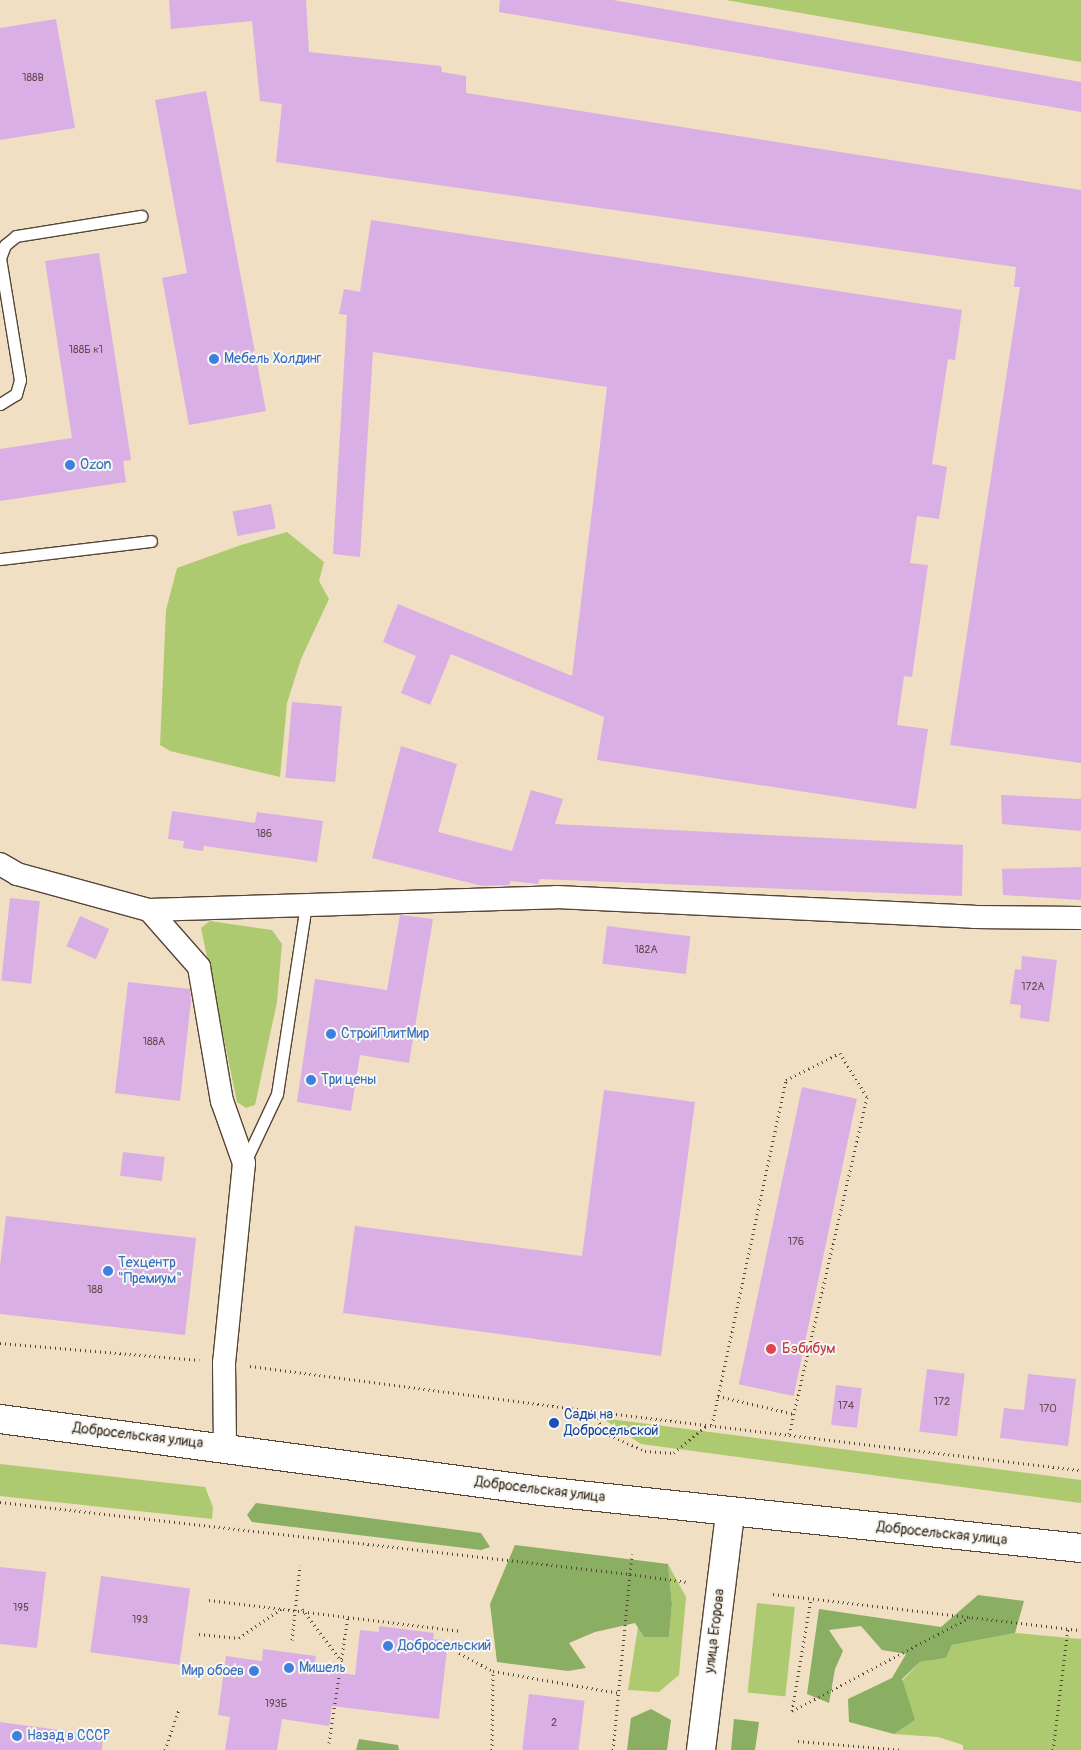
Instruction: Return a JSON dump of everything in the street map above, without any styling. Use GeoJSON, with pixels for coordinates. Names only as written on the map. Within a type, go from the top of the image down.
{"type":"FeatureCollection","features":[{"type":"Feature","properties":{"kind":"main road","name":"Добросельская улица"},"geometry":{"type":"LineString","coordinates":[[0,1419],[225,1446],[510,1487],[730,1513],[1081,1548]]}},
{"type":"Feature","properties":{"kind":"main road","name":"улица Егорова"},"geometry":{"type":"LineString","coordinates":[[701,1750],[730,1513]]}},
{"type":"Feature","properties":{"kind":"street"},"geometry":{"type":"LineString","coordinates":[[0,864],[16,874],[149,910],[556,897],[974,917],[1081,918]]}},
{"type":"Feature","properties":{"kind":"street"},"geometry":{"type":"LineString","coordinates":[[149,910],[199,967],[222,1101],[244,1163],[224,1363],[225,1446]]}},
{"type":"Feature","properties":{"kind":"lane"},"geometry":{"type":"LineString","coordinates":[[0,404],[16,394],[20,380],[0,258],[5,245],[16,236],[141,216]]}},
{"type":"Feature","properties":{"kind":"lane"},"geometry":{"type":"LineString","coordinates":[[0,559],[151,541]]}},
{"type":"Feature","properties":{"kind":"lane"},"geometry":{"type":"LineString","coordinates":[[244,1163],[277,1094],[306,905]]}},
{"type":"Feature","properties":{"kind":"path"},"geometry":{"type":"LineString","coordinates":[[712,1425],[786,1080],[840,1053],[867,1097],[789,1434]]}},
{"type":"Feature","properties":{"kind":"path"},"geometry":{"type":"LineString","coordinates":[[0,1343],[224,1363],[590,1411],[1081,1470]]}},
{"type":"Feature","properties":{"kind":"path"},"geometry":{"type":"LineString","coordinates":[[718,1396],[794,1414]]}},
{"type":"Feature","properties":{"kind":"path"},"geometry":{"type":"LineString","coordinates":[[590,1411],[609,1435],[645,1451],[674,1453],[707,1424]]}},
{"type":"Feature","properties":{"kind":"path"},"geometry":{"type":"LineString","coordinates":[[0,1502],[688,1582]]}},
{"type":"Feature","properties":{"kind":"path"},"geometry":{"type":"LineString","coordinates":[[613,1750],[632,1554]]}},
{"type":"Feature","properties":{"kind":"path"},"geometry":{"type":"LineString","coordinates":[[292,1640],[300,1565]]}},
{"type":"Feature","properties":{"kind":"path"},"geometry":{"type":"LineString","coordinates":[[773,1594],[1081,1630]]}},
{"type":"Feature","properties":{"kind":"path"},"geometry":{"type":"LineString","coordinates":[[811,1598],[792,1711],[970,1617]]}},
{"type":"Feature","properties":{"kind":"path"},"geometry":{"type":"LineString","coordinates":[[209,1600],[295,1608],[461,1631]]}},
{"type":"Feature","properties":{"kind":"path"},"geometry":{"type":"LineString","coordinates":[[199,1634],[239,1638],[282,1608]]}},
{"type":"Feature","properties":{"kind":"path"},"geometry":{"type":"LineString","coordinates":[[302,1609],[342,1663]]}},
{"type":"Feature","properties":{"kind":"path"},"geometry":{"type":"LineString","coordinates":[[329,1744],[348,1616]]}},
{"type":"Feature","properties":{"kind":"path"},"geometry":{"type":"LineString","coordinates":[[1053,1750],[1068,1628]]}},
{"type":"Feature","properties":{"kind":"path"},"geometry":{"type":"LineString","coordinates":[[459,1653],[493,1671],[619,1693]]}},
{"type":"Feature","properties":{"kind":"path"},"geometry":{"type":"LineString","coordinates":[[492,1750],[493,1671]]}},
{"type":"Feature","properties":{"kind":"path"},"geometry":{"type":"LineString","coordinates":[[165,1750],[179,1709]]}},
{"type":"Feature","properties":{"kind":"path"},"geometry":{"type":"LineString","coordinates":[[798,1741],[903,1750]]}},
{"type":"Feature","properties":{"kind":"green space"},"geometry":{"type":"Polygon","coordinates":[[[726,0],[1081,0],[1081,62],[726,0]]]}},
{"type":"Feature","properties":{"kind":"green space"},"geometry":{"type":"Polygon","coordinates":[[[287,532],[324,562],[319,581],[329,599],[301,659],[287,703],[280,777],[170,751],[160,745],[166,610],[177,568],[241,545],[287,532]]]}},
{"type":"Feature","properties":{"kind":"green space"},"geometry":{"type":"Polygon","coordinates":[[[210,921],[272,930],[282,944],[277,1002],[255,1105],[246,1108],[237,1102],[201,928],[210,921]]]}},
{"type":"Feature","properties":{"kind":"green space"},"geometry":{"type":"Polygon","coordinates":[[[602,1418],[1081,1480],[1081,1503],[641,1444],[602,1418]]]}},
{"type":"Feature","properties":{"kind":"green space"},"geometry":{"type":"Polygon","coordinates":[[[0,1464],[205,1487],[213,1507],[212,1519],[0,1496],[0,1464]]]}},
{"type":"Feature","properties":{"kind":"green space"},"geometry":{"type":"Polygon","coordinates":[[[256,1503],[481,1533],[490,1547],[481,1550],[252,1522],[247,1515],[256,1503]]]}},
{"type":"Feature","properties":{"kind":"green space"},"geometry":{"type":"Polygon","coordinates":[[[515,1545],[668,1564],[672,1604],[669,1637],[644,1637],[635,1623],[595,1632],[569,1643],[586,1668],[568,1671],[497,1662],[490,1604],[515,1545]]]}},
{"type":"Feature","properties":{"kind":"green space"},"geometry":{"type":"Polygon","coordinates":[[[668,1564],[686,1597],[679,1675],[659,1692],[628,1690],[638,1627],[644,1637],[669,1637],[672,1604],[668,1564]]]}},
{"type":"Feature","properties":{"kind":"green space"},"geometry":{"type":"Polygon","coordinates":[[[978,1595],[1024,1601],[1015,1633],[952,1645],[946,1658],[920,1662],[902,1679],[915,1720],[894,1734],[849,1722],[848,1699],[892,1678],[906,1654],[882,1650],[861,1626],[829,1630],[843,1651],[835,1669],[829,1703],[807,1694],[819,1609],[941,1627],[978,1595]]]}},
{"type":"Feature","properties":{"kind":"green space"},"geometry":{"type":"Polygon","coordinates":[[[757,1603],[795,1607],[785,1696],[748,1693],[757,1603]]]}},
{"type":"Feature","properties":{"kind":"green space"},"geometry":{"type":"Polygon","coordinates":[[[1015,1633],[1081,1639],[1081,1750],[963,1750],[963,1745],[938,1737],[894,1734],[915,1720],[899,1684],[920,1662],[946,1658],[952,1645],[1015,1633]]]}},
{"type":"Feature","properties":{"kind":"green space"},"geometry":{"type":"Polygon","coordinates":[[[651,1709],[671,1720],[667,1750],[627,1750],[631,1718],[651,1709]]]}},
{"type":"Feature","properties":{"kind":"green space"},"geometry":{"type":"Polygon","coordinates":[[[734,1719],[759,1722],[755,1750],[731,1750],[734,1719]]]}},
{"type":"Feature","properties":{"kind":"green space"},"geometry":{"type":"Polygon","coordinates":[[[359,1739],[398,1745],[399,1750],[356,1750],[359,1739]]]}},
{"type":"Feature","properties":{"kind":"building"},"geometry":{"type":"Polygon","coordinates":[[[169,0],[306,0],[309,52],[441,66],[442,72],[466,76],[466,93],[1081,190],[1081,763],[950,745],[1020,287],[1014,287],[1016,267],[276,162],[282,104],[260,101],[252,21],[171,29],[169,0]]]}},
{"type":"Feature","properties":{"kind":"building"},"geometry":{"type":"Polygon","coordinates":[[[500,0],[613,0],[1081,82],[1081,112],[499,12],[500,0]]]}},
{"type":"Feature","properties":{"kind":"building"},"geometry":{"type":"Polygon","coordinates":[[[56,19],[75,128],[0,140],[0,28],[56,19]]]}},
{"type":"Feature","properties":{"kind":"building"},"geometry":{"type":"Polygon","coordinates":[[[206,91],[266,411],[189,425],[162,278],[187,273],[155,100],[206,91]]]}},
{"type":"Feature","properties":{"kind":"building"},"geometry":{"type":"Polygon","coordinates":[[[371,220],[962,310],[955,360],[948,359],[932,464],[947,467],[939,519],[917,516],[910,563],[928,565],[912,677],[904,676],[897,725],[928,729],[916,809],[597,760],[604,717],[451,654],[430,705],[401,693],[416,656],[383,642],[398,604],[572,676],[607,387],[373,352],[360,557],[333,554],[347,315],[339,314],[344,289],[360,292],[371,220]]]}},
{"type":"Feature","properties":{"kind":"building"},"geometry":{"type":"Polygon","coordinates":[[[99,253],[131,460],[123,461],[126,482],[0,501],[0,449],[72,438],[45,261],[99,253]]]}},
{"type":"Feature","properties":{"kind":"building"},"geometry":{"type":"Polygon","coordinates":[[[271,504],[276,529],[237,536],[233,511],[271,504]]]}},
{"type":"Feature","properties":{"kind":"building"},"geometry":{"type":"Polygon","coordinates":[[[292,702],[342,706],[335,782],[285,778],[292,702]]]}},
{"type":"Feature","properties":{"kind":"building"},"geometry":{"type":"Polygon","coordinates":[[[401,746],[457,764],[438,832],[512,851],[531,790],[563,799],[555,824],[963,845],[962,896],[540,879],[538,884],[511,881],[509,885],[482,886],[372,858],[401,746]]]}},
{"type":"Feature","properties":{"kind":"building"},"geometry":{"type":"Polygon","coordinates":[[[1001,795],[1081,799],[1081,831],[1002,824],[1001,795]]]}},
{"type":"Feature","properties":{"kind":"building"},"geometry":{"type":"Polygon","coordinates":[[[172,811],[255,823],[257,812],[323,821],[317,862],[204,846],[203,851],[183,848],[184,841],[168,839],[172,811]]]}},
{"type":"Feature","properties":{"kind":"building"},"geometry":{"type":"Polygon","coordinates":[[[1081,867],[1081,900],[1003,895],[1002,869],[1081,867]]]}},
{"type":"Feature","properties":{"kind":"building"},"geometry":{"type":"Polygon","coordinates":[[[10,898],[40,901],[31,984],[1,981],[10,898]]]}},
{"type":"Feature","properties":{"kind":"building"},"geometry":{"type":"Polygon","coordinates":[[[400,915],[433,919],[409,1063],[360,1055],[351,1111],[297,1102],[315,979],[387,990],[400,915]]]}},
{"type":"Feature","properties":{"kind":"building"},"geometry":{"type":"Polygon","coordinates":[[[80,916],[109,929],[96,959],[67,946],[80,916]]]}},
{"type":"Feature","properties":{"kind":"building"},"geometry":{"type":"Polygon","coordinates":[[[607,926],[690,936],[686,974],[602,964],[607,926]]]}},
{"type":"Feature","properties":{"kind":"building"},"geometry":{"type":"Polygon","coordinates":[[[1022,956],[1057,960],[1049,1022],[1020,1018],[1021,1005],[1010,1004],[1015,969],[1021,970],[1022,956]]]}},
{"type":"Feature","properties":{"kind":"building"},"geometry":{"type":"Polygon","coordinates":[[[128,982],[190,989],[191,1000],[180,1101],[115,1093],[128,982]]]}},
{"type":"Feature","properties":{"kind":"building"},"geometry":{"type":"Polygon","coordinates":[[[802,1087],[857,1099],[794,1396],[739,1384],[802,1087]]]}},
{"type":"Feature","properties":{"kind":"building"},"geometry":{"type":"Polygon","coordinates":[[[604,1090],[695,1102],[661,1356],[343,1313],[355,1226],[582,1256],[604,1090]]]}},
{"type":"Feature","properties":{"kind":"building"},"geometry":{"type":"Polygon","coordinates":[[[123,1152],[165,1157],[162,1181],[120,1176],[123,1152]]]}},
{"type":"Feature","properties":{"kind":"building"},"geometry":{"type":"Polygon","coordinates":[[[6,1216],[196,1238],[185,1335],[0,1314],[0,1266],[6,1216]]]}},
{"type":"Feature","properties":{"kind":"building"},"geometry":{"type":"Polygon","coordinates":[[[927,1369],[965,1374],[957,1436],[919,1432],[927,1369]]]}},
{"type":"Feature","properties":{"kind":"building"},"geometry":{"type":"Polygon","coordinates":[[[1028,1374],[1076,1379],[1068,1446],[1000,1438],[1004,1408],[1024,1410],[1028,1374]]]}},
{"type":"Feature","properties":{"kind":"building"},"geometry":{"type":"Polygon","coordinates":[[[836,1385],[862,1388],[857,1428],[831,1425],[836,1385]]]}},
{"type":"Feature","properties":{"kind":"building"},"geometry":{"type":"Polygon","coordinates":[[[0,1567],[46,1572],[37,1648],[0,1644],[0,1567]]]}},
{"type":"Feature","properties":{"kind":"building"},"geometry":{"type":"Polygon","coordinates":[[[101,1576],[190,1589],[179,1665],[90,1652],[101,1576]]]}},
{"type":"Feature","properties":{"kind":"building"},"geometry":{"type":"Polygon","coordinates":[[[379,1626],[434,1633],[433,1639],[448,1641],[439,1719],[332,1706],[329,1726],[282,1719],[277,1750],[225,1750],[230,1717],[218,1715],[226,1656],[262,1661],[263,1649],[316,1656],[314,1669],[355,1675],[360,1630],[379,1632],[379,1626]]]}},
{"type":"Feature","properties":{"kind":"building"},"geometry":{"type":"Polygon","coordinates":[[[529,1694],[585,1701],[579,1750],[522,1750],[529,1694]]]}},
{"type":"Feature","properties":{"kind":"building"},"geometry":{"type":"Polygon","coordinates":[[[0,1722],[103,1736],[102,1750],[0,1750],[0,1722]]]}},
{"type":"Feature","properties":{"kind":"place","name":"Мебель Холдинг"},"geometry":{"type":"Point","coordinates":[214,359]}},
{"type":"Feature","properties":{"kind":"place","name":"Ozon"},"geometry":{"type":"Point","coordinates":[70,465]}},
{"type":"Feature","properties":{"kind":"place","name":"СтройПлитМир"},"geometry":{"type":"Point","coordinates":[331,1034]}},
{"type":"Feature","properties":{"kind":"place","name":"Три цены"},"geometry":{"type":"Point","coordinates":[311,1080]}},
{"type":"Feature","properties":{"kind":"place","name":"Техцентр \"Премиум\""},"geometry":{"type":"Point","coordinates":[108,1271]}},
{"type":"Feature","properties":{"kind":"place","name":"Бэбибум"},"geometry":{"type":"Point","coordinates":[771,1349]}},
{"type":"Feature","properties":{"kind":"place","name":"Сады на Добросельской"},"geometry":{"type":"Point","coordinates":[554,1423]}},
{"type":"Feature","properties":{"kind":"place","name":"Добросельский"},"geometry":{"type":"Point","coordinates":[388,1646]}},
{"type":"Feature","properties":{"kind":"place","name":"Мишель"},"geometry":{"type":"Point","coordinates":[289,1668]}},
{"type":"Feature","properties":{"kind":"place","name":"Мир обоев"},"geometry":{"type":"Point","coordinates":[254,1671]}},
{"type":"Feature","properties":{"kind":"place","name":"Назад в СССР"},"geometry":{"type":"Point","coordinates":[17,1736]}}]}
